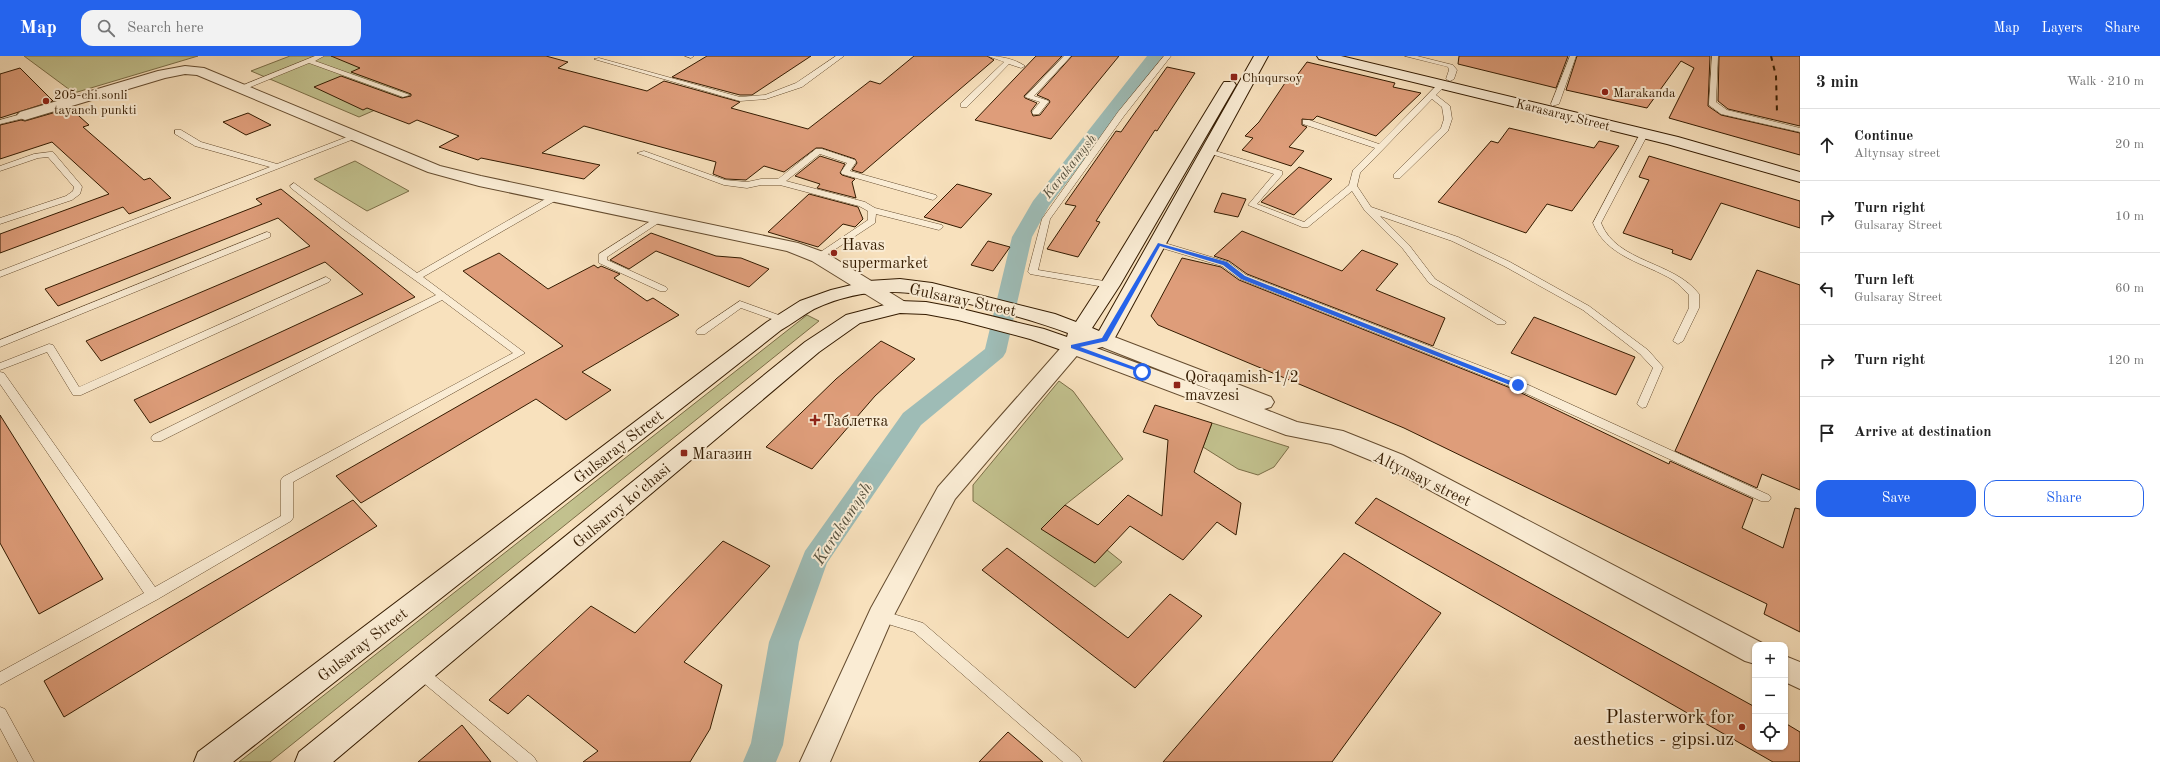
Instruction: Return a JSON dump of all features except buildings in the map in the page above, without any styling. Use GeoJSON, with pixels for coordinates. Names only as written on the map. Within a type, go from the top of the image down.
{"type":"FeatureCollection","features":[{"type":"Feature","properties":{"kind":"main road"},"geometry":{"type":"LineString","coordinates":[[815,762],[880,616],[946,493],[1076,338],[1110,285],[1247,56]]}},
{"type":"Feature","properties":{"kind":"main road"},"geometry":{"type":"LineString","coordinates":[[1104,340],[1261,56]]}},
{"type":"Feature","properties":{"kind":"main road","name":"Karasaray Street"},"geometry":{"type":"LineString","coordinates":[[1324,56],[1441,86],[1644,134],[1800,177]]}},
{"type":"Feature","properties":{"kind":"main road","name":"Karasaray Street"},"geometry":{"type":"LineString","coordinates":[[1350,56],[1441,86],[1555,104],[1668,131],[1800,169]]}},
{"type":"Feature","properties":{"kind":"main road"},"geometry":{"type":"LineString","coordinates":[[25,115],[174,71],[199,71],[434,169],[479,181],[558,196],[792,247],[819,257],[900,307]]}},
{"type":"Feature","properties":{"kind":"main road","name":"Gulsaray Street"},"geometry":{"type":"LineString","coordinates":[[209,762],[783,320],[808,305],[828,297],[868,287],[910,286],[961,306],[1048,318],[1076,338]]}},
{"type":"Feature","properties":{"kind":"main road","name":"Gulsaroy ko'chasi"},"geometry":{"type":"LineString","coordinates":[[310,762],[812,347],[853,319],[875,312],[900,307],[926,308],[961,306],[1037,334],[1076,338]]}},
{"type":"Feature","properties":{"kind":"main road"},"geometry":{"type":"LineString","coordinates":[[1076,338],[1104,340],[1304,418],[1335,437]]}},
{"type":"Feature","properties":{"kind":"main road","name":"Altynsay street"},"geometry":{"type":"LineString","coordinates":[[1076,338],[1294,429],[1335,437],[1395,461],[1752,650]]}},
{"type":"Feature","properties":{"kind":"main road"},"geometry":{"type":"LineString","coordinates":[[1788,670],[1800,676]]}},
{"type":"Feature","properties":{"kind":"lane"},"geometry":{"type":"LineString","coordinates":[[240,88],[321,56]]}},
{"type":"Feature","properties":{"kind":"lane"},"geometry":{"type":"LineString","coordinates":[[597,59],[740,99],[766,97],[798,85],[841,56]]}},
{"type":"Feature","properties":{"kind":"lane"},"geometry":{"type":"LineString","coordinates":[[991,56],[1021,66]]}},
{"type":"Feature","properties":{"kind":"lane"},"geometry":{"type":"LineString","coordinates":[[1036,112],[1045,101],[1029,97],[1068,56]]}},
{"type":"Feature","properties":{"kind":"lane"},"geometry":{"type":"LineString","coordinates":[[1110,285],[1033,272],[1046,219],[1121,114],[1168,56]]}},
{"type":"Feature","properties":{"kind":"lane"},"geometry":{"type":"LineString","coordinates":[[1209,152],[1279,173],[1252,205],[1305,225],[1353,186],[1356,172],[1441,86],[1453,70],[1451,66],[1408,56]]}},
{"type":"Feature","properties":{"kind":"lane"},"geometry":{"type":"LineString","coordinates":[[1555,104],[1573,56]]}},
{"type":"Feature","properties":{"kind":"lane"},"geometry":{"type":"LineString","coordinates":[[1714,56],[1712,103],[1724,112],[1800,130]]}},
{"type":"Feature","properties":{"kind":"lane"},"geometry":{"type":"LineString","coordinates":[[309,61],[406,94]]}},
{"type":"Feature","properties":{"kind":"lane"},"geometry":{"type":"LineString","coordinates":[[964,105],[1009,61]]}},
{"type":"Feature","properties":{"kind":"lane"},"geometry":{"type":"LineString","coordinates":[[1397,176],[1445,129],[1448,119],[1441,86]]}},
{"type":"Feature","properties":{"kind":"lane"},"geometry":{"type":"LineString","coordinates":[[0,122],[25,115]]}},
{"type":"Feature","properties":{"kind":"lane"},"geometry":{"type":"LineString","coordinates":[[1306,122],[1380,147]]}},
{"type":"Feature","properties":{"kind":"lane"},"geometry":{"type":"LineString","coordinates":[[178,132],[198,144],[278,167]]}},
{"type":"Feature","properties":{"kind":"lane"},"geometry":{"type":"LineString","coordinates":[[1644,134],[1597,223],[1598,232],[1620,250],[1678,280],[1694,294],[1694,308],[1678,341]]}},
{"type":"Feature","properties":{"kind":"lane"},"geometry":{"type":"LineString","coordinates":[[0,274],[355,137]]}},
{"type":"Feature","properties":{"kind":"lane"},"geometry":{"type":"LineString","coordinates":[[780,182],[819,150],[852,162],[845,172],[933,196]]}},
{"type":"Feature","properties":{"kind":"lane"},"geometry":{"type":"LineString","coordinates":[[641,153],[724,182],[747,185],[761,182],[780,182],[862,204],[872,210],[940,227]]}},
{"type":"Feature","properties":{"kind":"lane"},"geometry":{"type":"LineString","coordinates":[[0,169],[37,156],[50,154],[78,187],[77,192],[69,198],[0,221]]}},
{"type":"Feature","properties":{"kind":"lane"},"geometry":{"type":"LineString","coordinates":[[0,679],[153,595],[287,518],[287,480],[520,353],[346,228],[294,186]]}},
{"type":"Feature","properties":{"kind":"lane"},"geometry":{"type":"LineString","coordinates":[[1353,186],[1368,208],[1406,247],[1432,281],[1502,322]]}},
{"type":"Feature","properties":{"kind":"lane"},"geometry":{"type":"LineString","coordinates":[[416,277],[558,196]]}},
{"type":"Feature","properties":{"kind":"lane"},"geometry":{"type":"LineString","coordinates":[[1368,208],[1455,239],[1507,264],[1586,308],[1644,352],[1658,368],[1642,404]]}},
{"type":"Feature","properties":{"kind":"lane"},"geometry":{"type":"LineString","coordinates":[[819,257],[872,221],[872,210]]}},
{"type":"Feature","properties":{"kind":"lane"},"geometry":{"type":"LineString","coordinates":[[660,218],[602,256],[602,261],[663,289]]}},
{"type":"Feature","properties":{"kind":"lane"},"geometry":{"type":"LineString","coordinates":[[0,344],[267,235]]}},
{"type":"Feature","properties":{"kind":"lane"},"geometry":{"type":"LineString","coordinates":[[1158,244],[1225,264],[1243,278],[1518,385],[1765,498]]}},
{"type":"Feature","properties":{"kind":"lane"},"geometry":{"type":"LineString","coordinates":[[0,367],[49,347],[78,392],[326,280]]}},
{"type":"Feature","properties":{"kind":"lane"},"geometry":{"type":"LineString","coordinates":[[157,438],[442,296]]}},
{"type":"Feature","properties":{"kind":"lane"},"geometry":{"type":"LineString","coordinates":[[701,332],[740,304],[783,320]]}},
{"type":"Feature","properties":{"kind":"lane"},"geometry":{"type":"LineString","coordinates":[[0,376],[153,595]]}},
{"type":"Feature","properties":{"kind":"lane"},"geometry":{"type":"LineString","coordinates":[[880,616],[918,626],[1074,762]]}},
{"type":"Feature","properties":{"kind":"lane"},"geometry":{"type":"LineString","coordinates":[[419,671],[529,762]]}},
{"type":"Feature","properties":{"kind":"lane"},"geometry":{"type":"LineString","coordinates":[[0,714],[26,762]]}},
{"type":"Feature","properties":{"kind":"shaded area"},"geometry":{"type":"Polygon","coordinates":[[[24,56],[198,56],[74,93],[24,56]]]}},
{"type":"Feature","properties":{"kind":"shaded area"},"geometry":{"type":"Polygon","coordinates":[[[290,56],[499,56],[359,117],[251,71],[290,56]]]}},
{"type":"Feature","properties":{"kind":"shaded area"},"geometry":{"type":"Polygon","coordinates":[[[355,161],[409,191],[367,211],[314,179],[355,161]]]}},
{"type":"Feature","properties":{"kind":"shaded area"},"geometry":{"type":"Polygon","coordinates":[[[807,315],[819,321],[270,762],[239,762],[807,315]]]}},
{"type":"Feature","properties":{"kind":"shaded area"},"geometry":{"type":"Polygon","coordinates":[[[1059,381],[1073,391],[1123,459],[1065,505],[1042,529],[1095,563],[1107,550],[1122,562],[1095,587],[973,501],[973,485],[1059,381]]]}},
{"type":"Feature","properties":{"kind":"shaded area"},"geometry":{"type":"Polygon","coordinates":[[[1212,423],[1289,447],[1274,467],[1258,475],[1238,469],[1203,447],[1212,423]]]}},
{"type":"Feature","properties":{"kind":"waterway","name":"Karakamysh"},"geometry":{"type":"LineString","coordinates":[[759,762],[767,745],[784,642],[815,559],[912,419],[995,352],[1022,237],[1040,205],[1155,56]]}},
{"type":"Feature","properties":{"kind":"railway"},"geometry":{"type":"LineString","coordinates":[[1771,56],[1776,76],[1777,113]]}},
{"type":"Feature","properties":{"kind":"place","name":"Chuqursoy"},"geometry":{"type":"Point","coordinates":[1234,77]}},
{"type":"Feature","properties":{"kind":"place","name":"Marakanda"},"geometry":{"type":"Point","coordinates":[1605,92]}},
{"type":"Feature","properties":{"kind":"place","name":"205-chi sonli tayanch punkti"},"geometry":{"type":"Point","coordinates":[46,101]}},
{"type":"Feature","properties":{"kind":"place","name":"Havas supermarket"},"geometry":{"type":"Point","coordinates":[834,253]}},
{"type":"Feature","properties":{"kind":"place","name":"Qoraqamish-1/2 mavzesi"},"geometry":{"type":"Point","coordinates":[1177,385]}},
{"type":"Feature","properties":{"kind":"place","name":"Таблетка"},"geometry":{"type":"Point","coordinates":[815,420]}},
{"type":"Feature","properties":{"kind":"place","name":"Магазин"},"geometry":{"type":"Point","coordinates":[684,453]}},
{"type":"Feature","properties":{"kind":"place","name":"Plasterwork for aesthetics - gipsi.uz"},"geometry":{"type":"Point","coordinates":[1742,727]}},
{"type":"Feature","properties":{"kind":"route"},"geometry":{"type":"LineString","coordinates":[[1142,372],[1073,347],[1104,340],[1158,244],[1225,264],[1243,278],[1518,385]]}}]}
